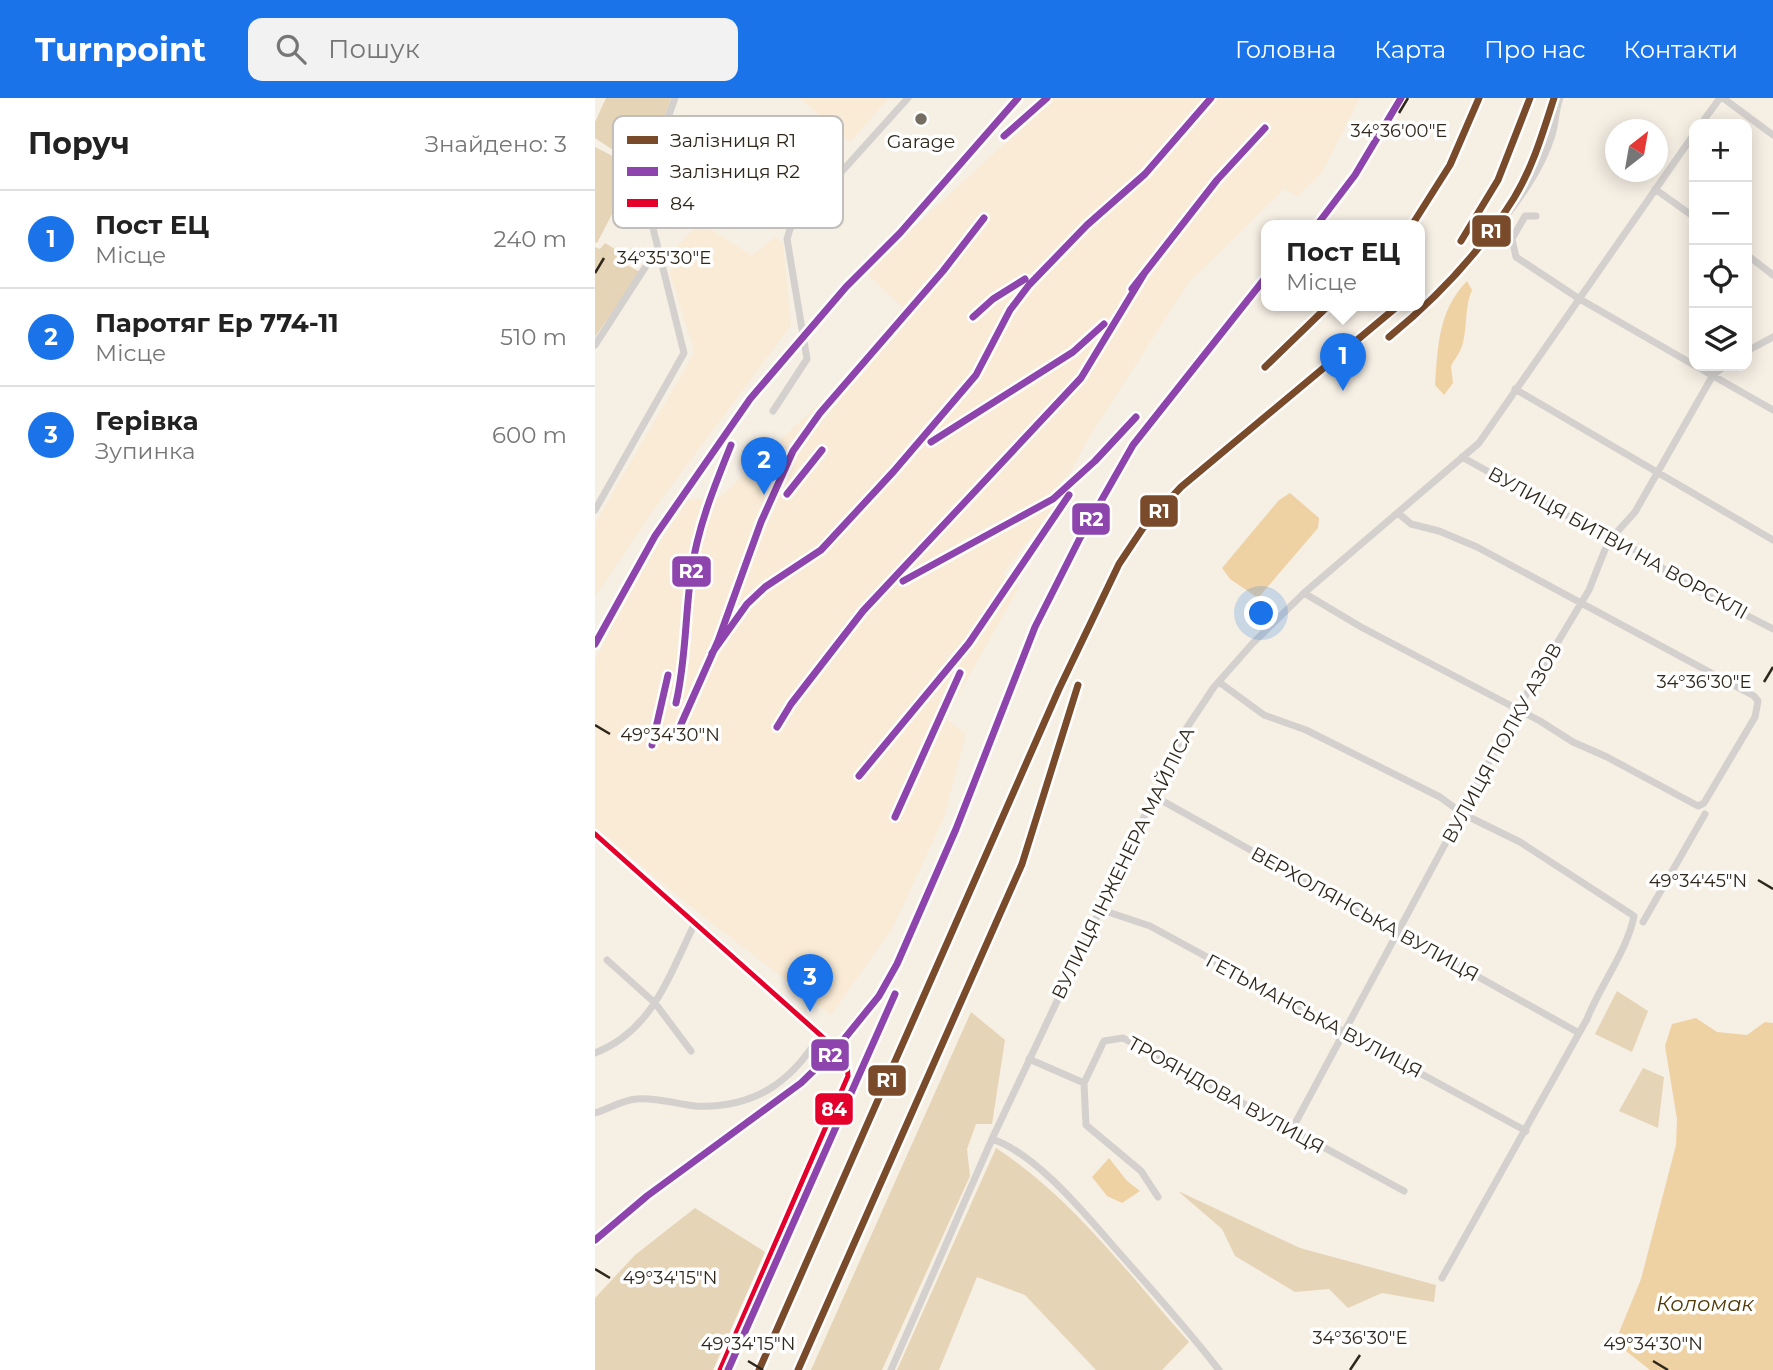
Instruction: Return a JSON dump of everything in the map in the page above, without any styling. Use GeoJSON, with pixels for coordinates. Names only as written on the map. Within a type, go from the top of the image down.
{"type":"FeatureCollection","features":[{"type":"Feature","properties":{"kind":"street"},"geometry":{"type":"LineString","coordinates":[[668,116],[675,98]]}},
{"type":"Feature","properties":{"kind":"street"},"geometry":{"type":"LineString","coordinates":[[843,170],[908,98]]}},
{"type":"Feature","properties":{"kind":"street"},"geometry":{"type":"LineString","coordinates":[[1483,246],[1520,198],[1541,158],[1553,134],[1554,113],[1560,98]]}},
{"type":"Feature","properties":{"kind":"street"},"geometry":{"type":"LineString","coordinates":[[1705,119],[1721,98],[1773,135]]}},
{"type":"Feature","properties":{"kind":"street","name":"ВУЛИЦЯ ІНЖЕНЕРА МАЙЛІСА"},"geometry":{"type":"LineString","coordinates":[[891,1370],[992,1139],[1184,732],[1219,682],[1252,644],[1304,593],[1479,443],[1577,298],[1689,141]]}},
{"type":"Feature","properties":{"kind":"street"},"geometry":{"type":"LineString","coordinates":[[1654,190],[1689,214]]}},
{"type":"Feature","properties":{"kind":"street"},"geometry":{"type":"LineString","coordinates":[[1536,216],[1525,216],[1512,239],[1516,257],[1577,298],[1689,362]]}},
{"type":"Feature","properties":{"kind":"street"},"geometry":{"type":"LineString","coordinates":[[595,510],[684,353],[651,228]]}},
{"type":"Feature","properties":{"kind":"street"},"geometry":{"type":"LineString","coordinates":[[773,411],[807,359],[787,239],[791,228]]}},
{"type":"Feature","properties":{"kind":"street"},"geometry":{"type":"LineString","coordinates":[[595,345],[657,249]]}},
{"type":"Feature","properties":{"kind":"street"},"geometry":{"type":"LineString","coordinates":[[1752,259],[1773,275]]}},
{"type":"Feature","properties":{"kind":"street"},"geometry":{"type":"LineString","coordinates":[[1752,348],[1773,337]]}},
{"type":"Feature","properties":{"kind":"street"},"geometry":{"type":"LineString","coordinates":[[1706,371],[1773,410]]}},
{"type":"Feature","properties":{"kind":"street","name":"ВУЛИЦЯ ПОЛКУ АЗОВ"},"geometry":{"type":"LineString","coordinates":[[1291,1131],[1517,710],[1589,590],[1608,542],[1635,512],[1713,375],[1718,371]]}},
{"type":"Feature","properties":{"kind":"street"},"geometry":{"type":"LineString","coordinates":[[1515,389],[1773,540]]}},
{"type":"Feature","properties":{"kind":"street","name":"ВУЛИЦЯ БИТВИ НА ВОРСКЛІ"},"geometry":{"type":"LineString","coordinates":[[1462,457],[1600,534],[1614,538],[1689,586],[1773,629]]}},
{"type":"Feature","properties":{"kind":"street"},"geometry":{"type":"LineString","coordinates":[[1304,593],[1583,748],[1607,757],[1698,806],[1710,794],[1749,728],[1758,701],[1477,547],[1439,531],[1411,524],[1398,513]]}},
{"type":"Feature","properties":{"kind":"street"},"geometry":{"type":"LineString","coordinates":[[1219,682],[1264,715],[1306,730],[1336,748],[1421,786],[1463,814],[1520,842],[1634,916],[1631,930],[1579,1033],[1442,1278]]}},
{"type":"Feature","properties":{"kind":"street","name":"ВЕРХОЛЯНСЬКА ВУЛИЦЯ"},"geometry":{"type":"LineString","coordinates":[[1152,795],[1579,1033]]}},
{"type":"Feature","properties":{"kind":"street"},"geometry":{"type":"LineString","coordinates":[[1643,922],[1705,814]]}},
{"type":"Feature","properties":{"kind":"street"},"geometry":{"type":"LineString","coordinates":[[595,834],[836,1049],[847,1062],[848,1076],[720,1370]]}},
{"type":"Feature","properties":{"kind":"street","name":"ГЕТЬМАНСЬКА ВУЛИЦЯ"},"geometry":{"type":"LineString","coordinates":[[1099,909],[1150,926],[1526,1130]]}},
{"type":"Feature","properties":{"kind":"street"},"geometry":{"type":"LineString","coordinates":[[595,1053],[638,1027],[655,1003],[694,925]]}},
{"type":"Feature","properties":{"kind":"street"},"geometry":{"type":"LineString","coordinates":[[607,960],[655,1003],[691,1051]]}},
{"type":"Feature","properties":{"kind":"street"},"geometry":{"type":"LineString","coordinates":[[595,1113],[633,1099],[696,1106],[744,1102],[769,1092],[809,1054],[820,1035]]}},
{"type":"Feature","properties":{"kind":"street","name":"ТРОЯНДОВА ВУЛИЦЯ"},"geometry":{"type":"LineString","coordinates":[[1084,1083],[1104,1041],[1123,1038],[1405,1191]]}},
{"type":"Feature","properties":{"kind":"street"},"geometry":{"type":"LineString","coordinates":[[1030,1059],[1084,1083],[1086,1125],[1141,1171],[1158,1197]]}},
{"type":"Feature","properties":{"kind":"street"},"geometry":{"type":"LineString","coordinates":[[992,1139],[1019,1153],[1066,1194],[1193,1336],[1219,1370]]}},
{"type":"Feature","properties":{"kind":"shaded area"},"geometry":{"type":"Polygon","coordinates":[[[606,98],[671,98],[665,116],[613,116],[613,150],[595,138],[595,122],[606,98]]]}},
{"type":"Feature","properties":{"kind":"shaded area"},"geometry":{"type":"Polygon","coordinates":[[[800,98],[889,98],[850,142],[843,136],[843,116],[820,116],[800,98]]]}},
{"type":"Feature","properties":{"kind":"shaded area"},"geometry":{"type":"Polygon","coordinates":[[[1054,98],[1360,98],[1322,172],[1298,196],[1284,189],[1189,282],[1091,434],[1071,471],[1050,495],[1056,505],[1003,573],[1019,587],[945,718],[966,734],[944,817],[893,927],[831,1015],[685,902],[595,827],[595,660],[634,584],[686,500],[720,497],[844,380],[902,307],[865,272],[1054,98]]]}},
{"type":"Feature","properties":{"kind":"shaded area"},"geometry":{"type":"Polygon","coordinates":[[[595,147],[613,156],[613,212],[597,243],[595,147]]]}},
{"type":"Feature","properties":{"kind":"shaded area"},"geometry":{"type":"Polygon","coordinates":[[[694,228],[709,228],[752,256],[775,237],[783,243],[791,325],[652,512],[595,597],[595,524],[693,355],[693,347],[670,274],[675,249],[694,228]]]}},
{"type":"Feature","properties":{"kind":"shaded area"},"geometry":{"type":"Polygon","coordinates":[[[605,243],[625,255],[625,264],[640,272],[595,337],[595,247],[600,249],[605,243]]]}},
{"type":"Feature","properties":{"kind":"shaded area"},"geometry":{"type":"Polygon","coordinates":[[[1617,991],[1648,1011],[1632,1052],[1595,1034],[1617,991]]]}},
{"type":"Feature","properties":{"kind":"shaded area"},"geometry":{"type":"Polygon","coordinates":[[[971,1012],[1005,1040],[992,1124],[976,1124],[967,1149],[970,1176],[882,1370],[811,1370],[971,1012]]]}},
{"type":"Feature","properties":{"kind":"shaded area"},"geometry":{"type":"Polygon","coordinates":[[[1643,1068],[1664,1077],[1658,1128],[1619,1111],[1643,1068]]]}},
{"type":"Feature","properties":{"kind":"shaded area"},"geometry":{"type":"Polygon","coordinates":[[[996,1148],[1024,1168],[1075,1213],[1189,1342],[1162,1370],[1096,1370],[1025,1295],[977,1277],[939,1370],[897,1370],[996,1148]]]}},
{"type":"Feature","properties":{"kind":"shaded area"},"geometry":{"type":"Polygon","coordinates":[[[1178,1191],[1300,1248],[1436,1285],[1434,1302],[1382,1293],[1348,1308],[1329,1289],[1295,1292],[1235,1256],[1222,1229],[1178,1191]]]}},
{"type":"Feature","properties":{"kind":"shaded area"},"geometry":{"type":"Polygon","coordinates":[[[695,1208],[765,1252],[713,1370],[595,1370],[595,1298],[635,1255],[695,1208]]]}},
{"type":"Feature","properties":{"kind":"water"},"geometry":{"type":"Polygon","coordinates":[[[1467,281],[1472,290],[1464,339],[1451,366],[1453,383],[1444,395],[1435,385],[1441,330],[1450,304],[1467,281]]]}},
{"type":"Feature","properties":{"kind":"water"},"geometry":{"type":"Polygon","coordinates":[[[1290,493],[1319,518],[1318,528],[1258,598],[1230,579],[1222,568],[1279,500],[1290,493]]]}},
{"type":"Feature","properties":{"kind":"water","name":"Коломак"},"geometry":{"type":"Polygon","coordinates":[[[1696,1018],[1717,1032],[1747,1035],[1765,1022],[1773,1023],[1773,1370],[1650,1370],[1622,1348],[1618,1335],[1641,1279],[1676,1145],[1677,1119],[1665,1046],[1672,1024],[1696,1018]]]}},
{"type":"Feature","properties":{"kind":"water"},"geometry":{"type":"Polygon","coordinates":[[[1109,1158],[1127,1181],[1140,1191],[1122,1203],[1107,1196],[1092,1177],[1109,1158]]]}},
{"type":"Feature","properties":{"kind":"rail line","name":"R2"},"geometry":{"type":"LineString","coordinates":[[595,644],[655,536],[750,399],[846,287],[900,233],[1018,98]]}},
{"type":"Feature","properties":{"kind":"rail line","name":"R2"},"geometry":{"type":"LineString","coordinates":[[1004,136],[1047,98]]}},
{"type":"Feature","properties":{"kind":"rail line","name":"R2"},"geometry":{"type":"LineString","coordinates":[[712,653],[747,604],[765,587],[821,550],[894,471],[976,375],[1010,310],[1029,285],[1087,225],[1145,174],[1211,98]]}},
{"type":"Feature","properties":{"kind":"rail line","name":"R2"},"geometry":{"type":"LineString","coordinates":[[1321,220],[1355,175],[1401,98]]}},
{"type":"Feature","properties":{"kind":"rail line","name":"R1"},"geometry":{"type":"LineString","coordinates":[[1415,220],[1450,165],[1479,98]]}},
{"type":"Feature","properties":{"kind":"rail line","name":"R1"},"geometry":{"type":"LineString","coordinates":[[1461,241],[1498,180],[1530,98]]}},
{"type":"Feature","properties":{"kind":"rail line","name":"R1"},"geometry":{"type":"LineString","coordinates":[[1425,306],[1487,236],[1514,198],[1527,174],[1554,98]]}},
{"type":"Feature","properties":{"kind":"rail line","name":"R2"},"geometry":{"type":"LineString","coordinates":[[1132,289],[1217,180],[1265,128]]}},
{"type":"Feature","properties":{"kind":"rail line","name":"R2"},"geometry":{"type":"LineString","coordinates":[[678,731],[718,641],[761,522],[793,451],[820,413],[943,271],[984,218]]}},
{"type":"Feature","properties":{"kind":"rail line","name":"R2"},"geometry":{"type":"LineString","coordinates":[[777,727],[791,704],[863,611],[1081,378],[1144,274]]}},
{"type":"Feature","properties":{"kind":"rail line","name":"R2"},"geometry":{"type":"LineString","coordinates":[[973,317],[993,299],[1025,279]]}},
{"type":"Feature","properties":{"kind":"rail line","name":"R2"},"geometry":{"type":"LineString","coordinates":[[595,1240],[647,1196],[801,1083],[836,1049],[879,996],[897,964],[956,829],[1035,627],[1080,538],[1133,445],[1261,283]]}},
{"type":"Feature","properties":{"kind":"rail line","name":"R1"},"geometry":{"type":"LineString","coordinates":[[1265,367],[1323,311]]}},
{"type":"Feature","properties":{"kind":"rail line","name":"R1"},"geometry":{"type":"LineString","coordinates":[[759,1370],[1059,689],[1119,564],[1143,528],[1181,487],[1392,311]]}},
{"type":"Feature","properties":{"kind":"rail line","name":"R1"},"geometry":{"type":"LineString","coordinates":[[1389,337],[1419,311]]}},
{"type":"Feature","properties":{"kind":"rail line","name":"R2"},"geometry":{"type":"LineString","coordinates":[[931,442],[1073,352],[1104,324]]}},
{"type":"Feature","properties":{"kind":"rail line","name":"R2"},"geometry":{"type":"LineString","coordinates":[[903,581],[1053,499],[1095,461],[1136,417]]}},
{"type":"Feature","properties":{"kind":"rail line","name":"R2"},"geometry":{"type":"LineString","coordinates":[[676,703],[697,541],[731,445]]}},
{"type":"Feature","properties":{"kind":"rail line","name":"R2"},"geometry":{"type":"LineString","coordinates":[[787,494],[822,450]]}},
{"type":"Feature","properties":{"kind":"rail line","name":"R2"},"geometry":{"type":"LineString","coordinates":[[859,776],[969,643],[1069,495]]}},
{"type":"Feature","properties":{"kind":"rail line","name":"R2"},"geometry":{"type":"LineString","coordinates":[[895,817],[960,673]]}},
{"type":"Feature","properties":{"kind":"rail line","name":"R2"},"geometry":{"type":"LineString","coordinates":[[652,745],[668,675]]}},
{"type":"Feature","properties":{"kind":"rail line","name":"R1"},"geometry":{"type":"LineString","coordinates":[[798,1370],[1022,864],[1078,685]]}},
{"type":"Feature","properties":{"kind":"rail line","name":"R2"},"geometry":{"type":"LineString","coordinates":[[728,1370],[895,994]]}},
{"type":"Feature","properties":{"kind":"transit line","name":"84"},"geometry":{"type":"LineString","coordinates":[[595,834],[836,1049],[847,1062],[848,1076],[720,1370]]}},
{"type":"Feature","properties":{"kind":"place","name":"Garage"},"geometry":{"type":"Point","coordinates":[921,119]}},
{"type":"Feature","properties":{"kind":"place","name":"Пост ЕЦ"},"geometry":{"type":"Point","coordinates":[1343,391]}},
{"type":"Feature","properties":{"kind":"place","name":"Паротяг Ер 774-11"},"geometry":{"type":"Point","coordinates":[764,495]}},
{"type":"Feature","properties":{"kind":"place","name":"Герівка"},"geometry":{"type":"Point","coordinates":[810,1012]}}]}
